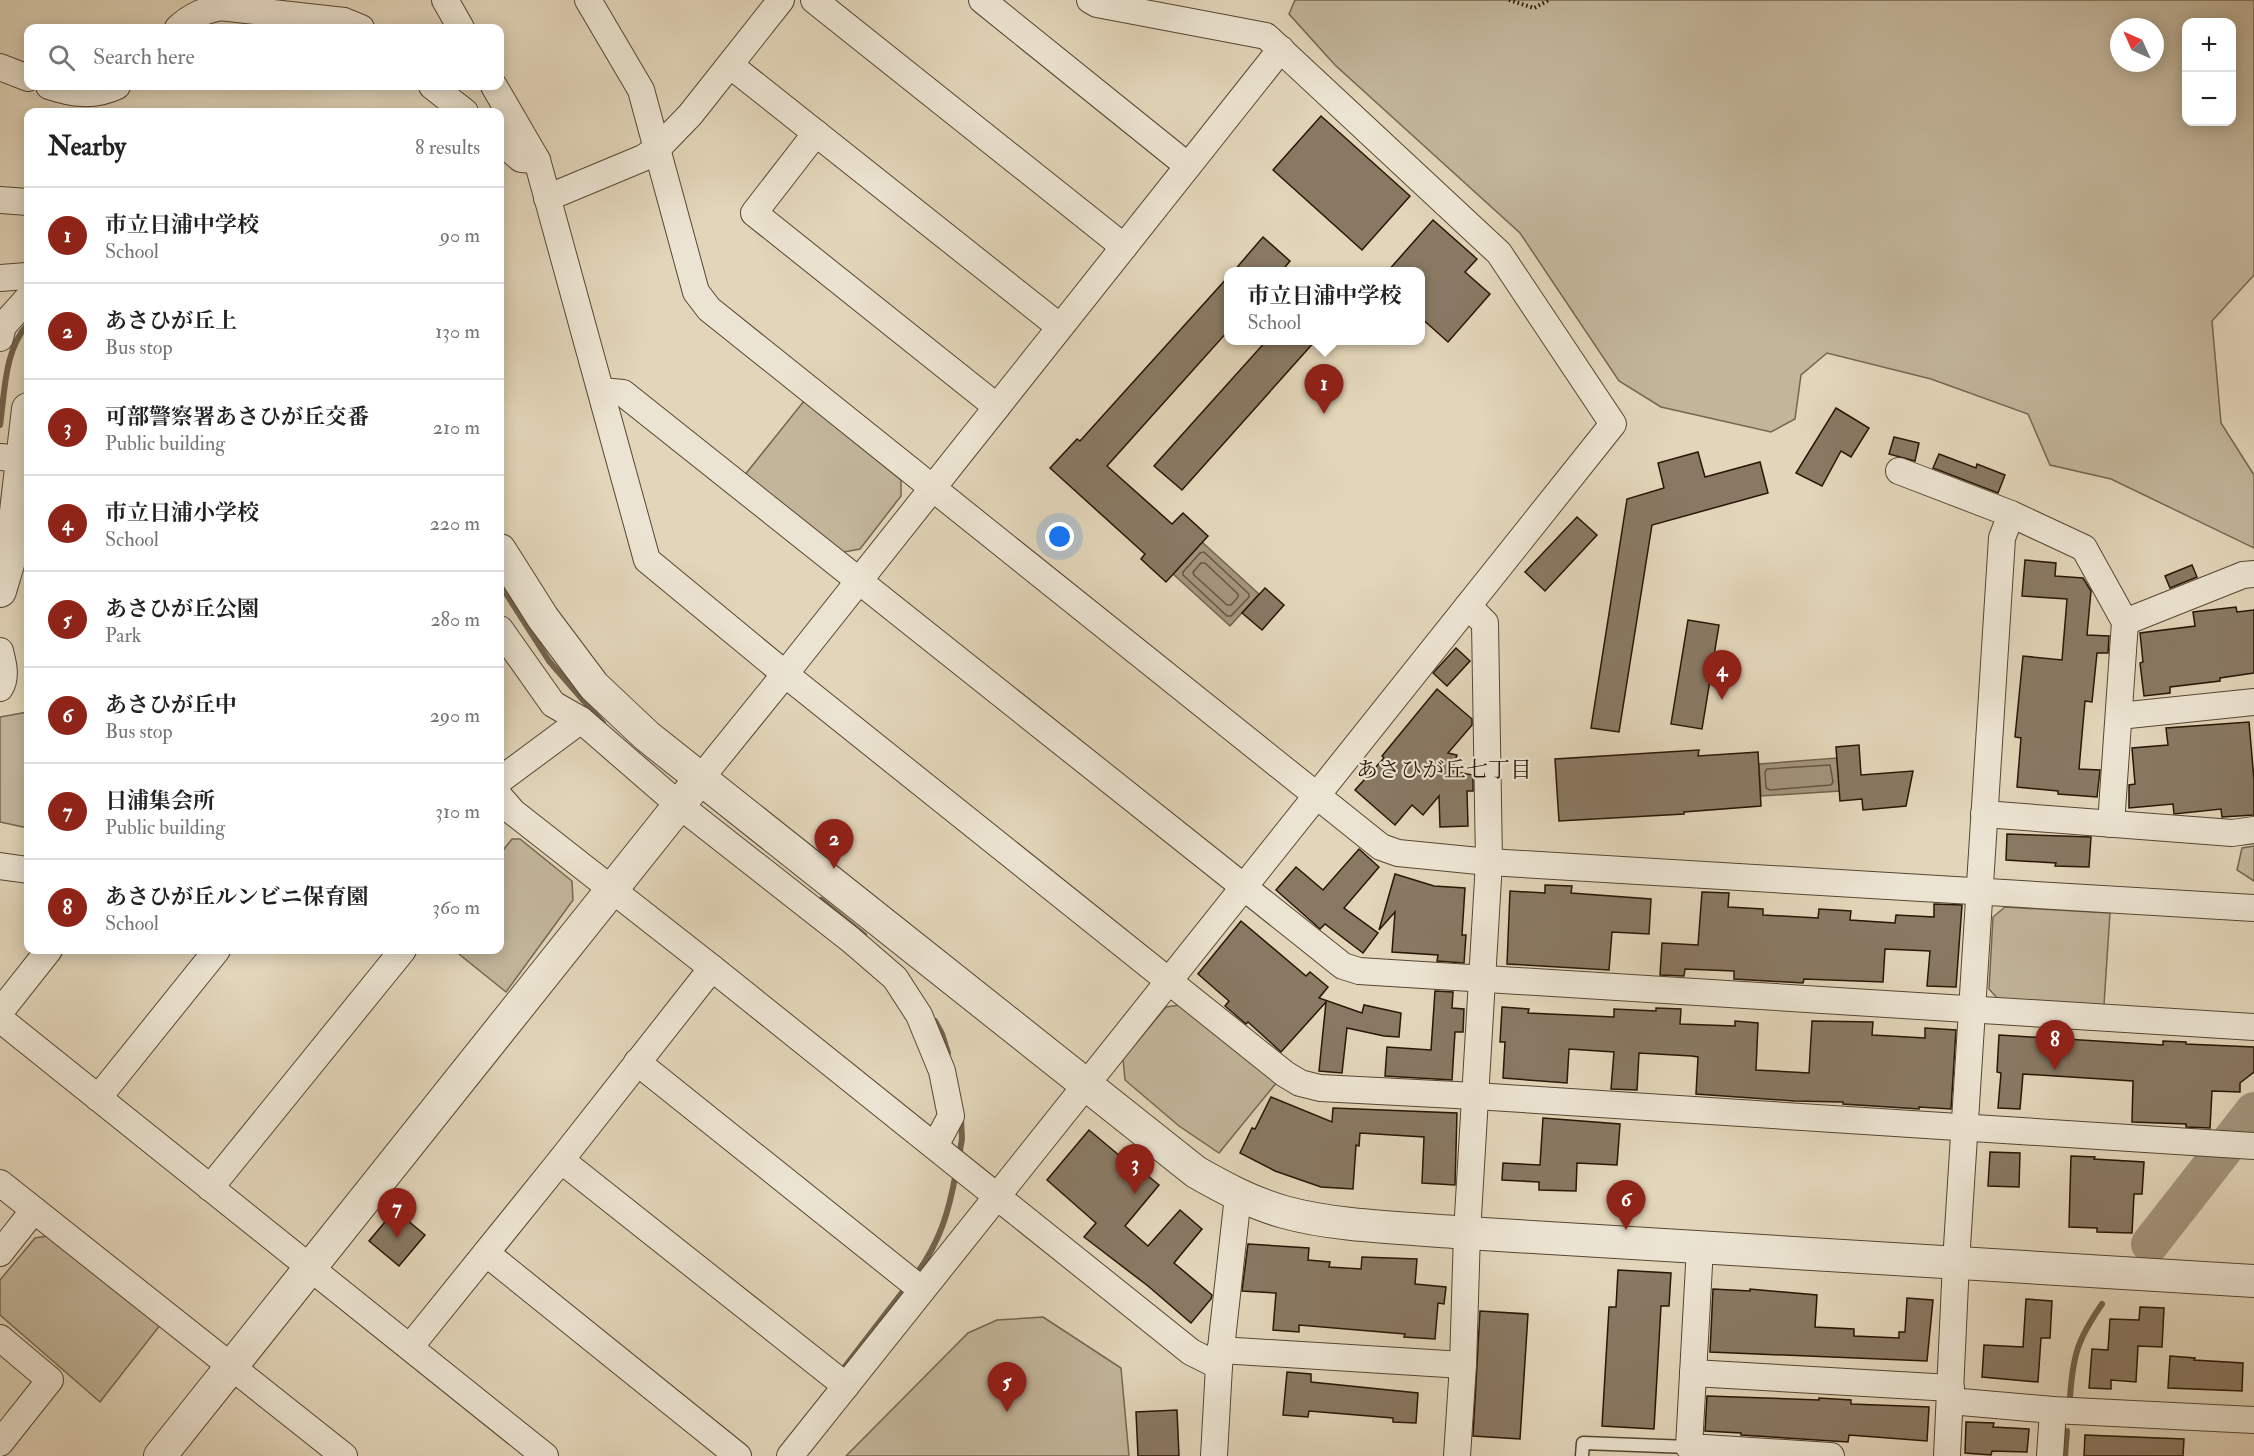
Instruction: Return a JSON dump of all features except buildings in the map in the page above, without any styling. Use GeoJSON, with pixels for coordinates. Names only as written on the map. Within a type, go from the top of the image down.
{"type":"FeatureCollection","features":[{"type":"Feature","properties":{"kind":"street"},"geometry":{"type":"LineString","coordinates":[[445,0],[459,24]]}},
{"type":"Feature","properties":{"kind":"street"},"geometry":{"type":"LineString","coordinates":[[547,198],[643,158],[657,149],[690,115],[781,0]]}},
{"type":"Feature","properties":{"kind":"street"},"geometry":{"type":"LineString","coordinates":[[813,0],[1124,247]]}},
{"type":"Feature","properties":{"kind":"street"},"geometry":{"type":"LineString","coordinates":[[982,0],[1188,166]]}},
{"type":"Feature","properties":{"kind":"street"},"geometry":{"type":"LineString","coordinates":[[790,1456],[1613,424],[1499,253],[1266,36],[1097,4],[1090,0]]}},
{"type":"Feature","properties":{"kind":"street"},"geometry":{"type":"LineString","coordinates":[[598,4],[641,90],[696,292],[710,309],[1381,847],[1398,853],[1489,862],[2254,908]]}},
{"type":"Feature","properties":{"kind":"street"},"geometry":{"type":"LineString","coordinates":[[183,24],[202,11],[220,7],[344,21],[351,24]]}},
{"type":"Feature","properties":{"kind":"street"},"geometry":{"type":"LineString","coordinates":[[160,1456],[1281,49]]}},
{"type":"Feature","properties":{"kind":"street"},"geometry":{"type":"LineString","coordinates":[[730,65],[1060,327]]}},
{"type":"Feature","properties":{"kind":"street"},"geometry":{"type":"LineString","coordinates":[[0,67],[24,76]]}},
{"type":"Feature","properties":{"kind":"street"},"geometry":{"type":"LineString","coordinates":[[60,90],[68,93],[89,94],[108,90]]}},
{"type":"Feature","properties":{"kind":"street"},"geometry":{"type":"LineString","coordinates":[[437,90],[460,108]]}},
{"type":"Feature","properties":{"kind":"street"},"geometry":{"type":"LineString","coordinates":[[496,90],[537,160],[647,560],[785,674],[1285,1074],[1300,1083],[1320,1088],[2236,1145]]}},
{"type":"Feature","properties":{"kind":"street"},"geometry":{"type":"LineString","coordinates":[[816,133],[754,213],[997,407]]}},
{"type":"Feature","properties":{"kind":"street"},"geometry":{"type":"LineString","coordinates":[[504,144],[521,159],[537,160]]}},
{"type":"Feature","properties":{"kind":"street"},"geometry":{"type":"LineString","coordinates":[[0,200],[24,202]]}},
{"type":"Feature","properties":{"kind":"street"},"geometry":{"type":"LineString","coordinates":[[0,278],[24,276]]}},
{"type":"Feature","properties":{"kind":"street"},"geometry":{"type":"LineString","coordinates":[[0,338],[3,326],[24,302]]}},
{"type":"Feature","properties":{"kind":"street"},"geometry":{"type":"LineString","coordinates":[[601,391],[622,393],[1343,966],[1359,971],[2254,1027]]}},
{"type":"Feature","properties":{"kind":"street"},"geometry":{"type":"LineString","coordinates":[[0,591],[11,554],[11,458],[24,421]]}},
{"type":"Feature","properties":{"kind":"street"},"geometry":{"type":"LineString","coordinates":[[1899,471],[2011,514],[2084,548],[2125,622],[2111,824]]}},
{"type":"Feature","properties":{"kind":"street"},"geometry":{"type":"LineString","coordinates":[[1947,1456],[1964,1127],[2002,538],[2011,514]]}},
{"type":"Feature","properties":{"kind":"street"},"geometry":{"type":"LineString","coordinates":[[504,556],[543,618],[594,686],[647,736],[1086,1087],[1196,1172],[1238,1196],[1285,1213],[1339,1222],[1467,1233],[2254,1281]]}},
{"type":"Feature","properties":{"kind":"street"},"geometry":{"type":"LineString","coordinates":[[2125,622],[2243,575],[2254,574]]}},
{"type":"Feature","properties":{"kind":"street"},"geometry":{"type":"LineString","coordinates":[[1457,1456],[1463,1365],[1467,1233],[1489,862],[1485,623],[1468,606]]}},
{"type":"Feature","properties":{"kind":"street"},"geometry":{"type":"LineString","coordinates":[[504,635],[553,704],[581,720],[679,805],[852,940],[895,978],[919,1015],[942,1071],[951,1116],[935,1146]]}},
{"type":"Feature","properties":{"kind":"street"},"geometry":{"type":"LineString","coordinates":[[0,651],[3,683],[0,688]]}},
{"type":"Feature","properties":{"kind":"street"},"geometry":{"type":"LineString","coordinates":[[2119,716],[2254,702]]}},
{"type":"Feature","properties":{"kind":"street"},"geometry":{"type":"LineString","coordinates":[[504,777],[581,720]]}},
{"type":"Feature","properties":{"kind":"street"},"geometry":{"type":"LineString","coordinates":[[504,813],[612,890],[712,968],[1191,1352],[1220,1358],[1463,1365]]}},
{"type":"Feature","properties":{"kind":"street"},"geometry":{"type":"LineString","coordinates":[[1984,814],[2232,834],[2254,830]]}},
{"type":"Feature","properties":{"kind":"street"},"geometry":{"type":"LineString","coordinates":[[0,866],[24,869]]}},
{"type":"Feature","properties":{"kind":"street"},"geometry":{"type":"LineString","coordinates":[[0,1012],[46,954]]}},
{"type":"Feature","properties":{"kind":"street"},"geometry":{"type":"LineString","coordinates":[[98,1098],[214,954]]}},
{"type":"Feature","properties":{"kind":"street"},"geometry":{"type":"LineString","coordinates":[[210,1188],[400,954]]}},
{"type":"Feature","properties":{"kind":"street"},"geometry":{"type":"LineString","coordinates":[[410,1347],[712,968]]}},
{"type":"Feature","properties":{"kind":"street"},"geometry":{"type":"LineString","coordinates":[[0,1019],[546,1456]]}},
{"type":"Feature","properties":{"kind":"street"},"geometry":{"type":"LineString","coordinates":[[637,1062],[922,1290]]}},
{"type":"Feature","properties":{"kind":"street"},"geometry":{"type":"LineString","coordinates":[[561,1160],[846,1386]]}},
{"type":"Feature","properties":{"kind":"street"},"geometry":{"type":"LineString","coordinates":[[0,1183],[336,1454]]}},
{"type":"Feature","properties":{"kind":"street"},"geometry":{"type":"LineString","coordinates":[[1214,1456],[1220,1358],[1238,1196]]}},
{"type":"Feature","properties":{"kind":"street"},"geometry":{"type":"LineString","coordinates":[[0,1253],[34,1210]]}},
{"type":"Feature","properties":{"kind":"street"},"geometry":{"type":"LineString","coordinates":[[1700,1247],[1689,1447],[1831,1456]]}},
{"type":"Feature","properties":{"kind":"street"},"geometry":{"type":"LineString","coordinates":[[486,1253],[738,1456]]}},
{"type":"Feature","properties":{"kind":"street"},"geometry":{"type":"LineString","coordinates":[[0,1338],[50,1380],[0,1443]]}},
{"type":"Feature","properties":{"kind":"street"},"geometry":{"type":"LineString","coordinates":[[1693,1373],[1951,1395],[2053,1410],[2254,1420]]}},
{"type":"Feature","properties":{"kind":"street"},"geometry":{"type":"LineString","coordinates":[[2050,1456],[2053,1410]]}},
{"type":"Feature","properties":{"kind":"lane"},"geometry":{"type":"LineString","coordinates":[[1582,1456],[1583,1443],[1689,1447]]}},
{"type":"Feature","properties":{"kind":"path"},"geometry":{"type":"LineString","coordinates":[[1509,0],[1534,8],[1549,0]]}},
{"type":"Feature","properties":{"kind":"shaded area"},"geometry":{"type":"Polygon","coordinates":[[[1295,0],[2254,0],[2254,275],[2212,321],[2221,423],[2254,475],[2254,548],[2111,479],[2050,465],[2028,414],[1931,379],[1827,353],[1801,375],[1795,419],[1771,432],[1661,407],[1619,381],[1520,233],[1335,65],[1289,14],[1295,0]]]}},
{"type":"Feature","properties":{"kind":"shaded area"},"geometry":{"type":"Polygon","coordinates":[[[804,401],[901,480],[901,496],[860,549],[839,553],[744,476],[804,401]]]}},
{"type":"Feature","properties":{"kind":"shaded area"},"geometry":{"type":"Polygon","coordinates":[[[24,713],[24,827],[0,822],[0,717],[24,713]]]}},
{"type":"Feature","properties":{"kind":"shaded area"},"geometry":{"type":"Polygon","coordinates":[[[512,839],[520,839],[572,881],[573,900],[506,992],[459,954],[504,954],[504,849],[512,839]]]}},
{"type":"Feature","properties":{"kind":"shaded area"},"geometry":{"type":"Polygon","coordinates":[[[2254,846],[2254,881],[2237,870],[2242,848],[2254,846]]]}},
{"type":"Feature","properties":{"kind":"shaded area"},"geometry":{"type":"Polygon","coordinates":[[[2005,907],[2110,913],[2104,1005],[1999,1000],[1989,989],[1993,917],[2005,907]]]}},
{"type":"Feature","properties":{"kind":"shaded area"},"geometry":{"type":"Polygon","coordinates":[[[1180,1005],[1277,1082],[1219,1153],[1179,1126],[1125,1080],[1123,1059],[1166,1007],[1180,1005]]]}},
{"type":"Feature","properties":{"kind":"shaded area"},"geometry":{"type":"Polygon","coordinates":[[[47,1236],[161,1324],[100,1402],[0,1315],[0,1280],[35,1238],[47,1236]]]}},
{"type":"Feature","properties":{"kind":"shaded area"},"geometry":{"type":"Polygon","coordinates":[[[1043,1317],[1121,1368],[1129,1456],[846,1456],[968,1333],[997,1320],[1043,1317]]]}},
{"type":"Feature","properties":{"kind":"water"},"geometry":{"type":"Polygon","coordinates":[[[1202,542],[1259,594],[1230,626],[1173,574],[1202,542]]]}},
{"type":"Feature","properties":{"kind":"water"},"geometry":{"type":"Polygon","coordinates":[[[1837,758],[1840,791],[1761,796],[1759,764],[1837,758]]]}},
{"type":"Feature","properties":{"kind":"waterway"},"geometry":{"type":"LineString","coordinates":[[0,425],[10,359],[14,346],[24,329]]}},
{"type":"Feature","properties":{"kind":"waterway"},"geometry":{"type":"LineString","coordinates":[[504,590],[549,661],[603,723]]}},
{"type":"Feature","properties":{"kind":"waterway"},"geometry":{"type":"LineString","coordinates":[[821,900],[864,935]]}},
{"type":"Feature","properties":{"kind":"waterway"},"geometry":{"type":"LineString","coordinates":[[935,1021],[948,1053]]}},
{"type":"Feature","properties":{"kind":"waterway"},"geometry":{"type":"LineString","coordinates":[[2150,1244],[2254,1111]]}},
{"type":"Feature","properties":{"kind":"waterway"},"geometry":{"type":"LineString","coordinates":[[959,1156],[962,1139],[961,1119]]}},
{"type":"Feature","properties":{"kind":"waterway"},"geometry":{"type":"LineString","coordinates":[[915,1276],[937,1239],[950,1200],[956,1172]]}},
{"type":"Feature","properties":{"kind":"waterway"},"geometry":{"type":"LineString","coordinates":[[840,1373],[907,1286]]}},
{"type":"Feature","properties":{"kind":"waterway"},"geometry":{"type":"LineString","coordinates":[[2070,1397],[2078,1348],[2087,1327],[2102,1304]]}},
{"type":"Feature","properties":{"kind":"waterway"},"geometry":{"type":"LineString","coordinates":[[2065,1456],[2067,1431]]}},
{"type":"Feature","properties":{"kind":"place","name":"市立日浦中学校"},"geometry":{"type":"Point","coordinates":[1324,414]}},
{"type":"Feature","properties":{"kind":"place","name":"市立日浦小学校"},"geometry":{"type":"Point","coordinates":[1722,700]}},
{"type":"Feature","properties":{"kind":"place","name":"あさひが丘上"},"geometry":{"type":"Point","coordinates":[834,869]}},
{"type":"Feature","properties":{"kind":"place","name":"あさひが丘ルンビニ保育園"},"geometry":{"type":"Point","coordinates":[2055,1070]}},
{"type":"Feature","properties":{"kind":"place","name":"可部警察署あさひが丘交番"},"geometry":{"type":"Point","coordinates":[1135,1194]}},
{"type":"Feature","properties":{"kind":"place","name":"あさひが丘中"},"geometry":{"type":"Point","coordinates":[1626,1230]}},
{"type":"Feature","properties":{"kind":"place","name":"日浦集会所"},"geometry":{"type":"Point","coordinates":[397,1238]}},
{"type":"Feature","properties":{"kind":"place","name":"あさひが丘公園"},"geometry":{"type":"Point","coordinates":[1007,1412]}},
{"type":"Feature","properties":{"kind":"district","name":"あさひが丘七丁目"},"geometry":{"type":"Point","coordinates":[1444,769]}}]}
